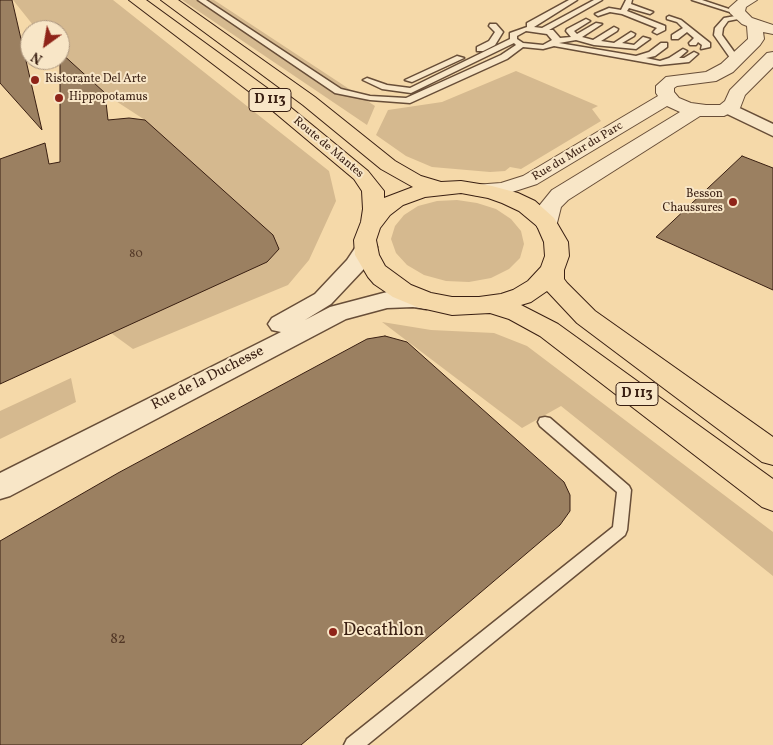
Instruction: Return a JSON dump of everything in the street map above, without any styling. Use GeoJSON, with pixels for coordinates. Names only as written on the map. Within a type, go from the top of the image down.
{"type":"FeatureCollection","features":[{"type":"Feature","properties":{"kind":"main road","name":"Route de Mantes"},"geometry":{"type":"LineString","coordinates":[[136,0],[261,92],[362,175],[373,191],[374,209],[372,221]]}},
{"type":"Feature","properties":{"kind":"main road","name":"Route de Mantes"},"geometry":{"type":"LineString","coordinates":[[168,0],[309,101],[388,165],[414,180],[440,188]]}},
{"type":"Feature","properties":{"kind":"main road"},"geometry":{"type":"LineString","coordinates":[[440,188],[482,190],[519,202],[534,212],[546,223],[554,236],[557,250],[552,270],[543,282],[530,292],[512,299],[492,304],[452,306],[426,301],[402,291],[383,278],[371,263],[366,247],[366,234],[372,221],[382,210],[396,200],[421,191],[440,188]]}},
{"type":"Feature","properties":{"kind":"main road","name":"D 113"},"geometry":{"type":"LineString","coordinates":[[552,270],[552,279],[558,289],[586,316],[773,453]]}},
{"type":"Feature","properties":{"kind":"main road","name":"D 113"},"geometry":{"type":"LineString","coordinates":[[492,304],[518,313],[549,330],[773,497]]}},
{"type":"Feature","properties":{"kind":"street"},"geometry":{"type":"LineString","coordinates":[[746,9],[773,30]]}},
{"type":"Feature","properties":{"kind":"street"},"geometry":{"type":"LineString","coordinates":[[746,9],[756,39],[754,42],[720,73],[710,77],[679,79],[670,82],[664,90],[668,98],[679,105],[696,110],[717,111],[729,108],[734,104],[736,94],[740,89],[773,57]]}},
{"type":"Feature","properties":{"kind":"street","name":"Rue du Mur du Parc"},"geometry":{"type":"LineString","coordinates":[[482,190],[503,189],[530,180],[668,98]]}},
{"type":"Feature","properties":{"kind":"street"},"geometry":{"type":"LineString","coordinates":[[729,108],[773,131]]}},
{"type":"Feature","properties":{"kind":"street","name":"Rue du Mur du Parc"},"geometry":{"type":"LineString","coordinates":[[546,223],[550,206],[560,195],[696,110]]}},
{"type":"Feature","properties":{"kind":"street","name":"Rue de la Duchesse"},"geometry":{"type":"LineString","coordinates":[[0,468],[152,392],[298,315],[323,298],[338,284],[355,265],[366,247]]}},
{"type":"Feature","properties":{"kind":"street","name":"Rue de la Duchesse"},"geometry":{"type":"LineString","coordinates":[[0,487],[338,313],[387,300],[414,299],[426,301]]}},
{"type":"Feature","properties":{"kind":"lane"},"geometry":{"type":"LineString","coordinates":[[200,0],[338,91],[370,98],[407,101],[504,57],[518,43]]}},
{"type":"Feature","properties":{"kind":"lane"},"geometry":{"type":"LineString","coordinates":[[531,29],[530,25],[574,0]]}},
{"type":"Feature","properties":{"kind":"lane"},"geometry":{"type":"LineString","coordinates":[[544,30],[599,0]]}},
{"type":"Feature","properties":{"kind":"lane"},"geometry":{"type":"LineString","coordinates":[[695,0],[746,9]]}},
{"type":"Feature","properties":{"kind":"lane"},"geometry":{"type":"LineString","coordinates":[[609,17],[623,12],[628,3],[650,12]]}},
{"type":"Feature","properties":{"kind":"lane"},"geometry":{"type":"LineString","coordinates":[[736,60],[718,35],[719,28],[726,19],[746,9]]}},
{"type":"Feature","properties":{"kind":"lane"},"geometry":{"type":"LineString","coordinates":[[598,14],[609,10],[623,12],[644,25],[662,28],[657,32]]}},
{"type":"Feature","properties":{"kind":"lane"},"geometry":{"type":"LineString","coordinates":[[625,22],[632,17]]}},
{"type":"Feature","properties":{"kind":"lane"},"geometry":{"type":"LineString","coordinates":[[669,18],[678,21],[687,28],[696,40],[707,44],[704,46]]}},
{"type":"Feature","properties":{"kind":"lane"},"geometry":{"type":"LineString","coordinates":[[586,21],[570,32],[576,38],[594,43],[636,47],[646,39]]}},
{"type":"Feature","properties":{"kind":"lane"},"geometry":{"type":"LineString","coordinates":[[555,43],[554,35],[544,30],[531,29],[515,33],[513,38],[518,43],[535,48],[576,38],[598,24]]}},
{"type":"Feature","properties":{"kind":"lane"},"geometry":{"type":"LineString","coordinates":[[409,80],[492,43],[499,32],[493,26]]}},
{"type":"Feature","properties":{"kind":"lane"},"geometry":{"type":"LineString","coordinates":[[675,38],[687,28]]}},
{"type":"Feature","properties":{"kind":"lane"},"geometry":{"type":"LineString","coordinates":[[594,43],[614,29]]}},
{"type":"Feature","properties":{"kind":"lane"},"geometry":{"type":"LineString","coordinates":[[615,45],[630,34]]}},
{"type":"Feature","properties":{"kind":"lane"},"geometry":{"type":"LineString","coordinates":[[367,80],[385,87],[411,91],[518,43]]}},
{"type":"Feature","properties":{"kind":"lane"},"geometry":{"type":"LineString","coordinates":[[555,43],[660,63],[672,60],[686,60],[694,54]]}},
{"type":"Feature","properties":{"kind":"lane"},"geometry":{"type":"LineString","coordinates":[[634,59],[652,54],[664,45]]}},
{"type":"Feature","properties":{"kind":"lane"},"geometry":{"type":"LineString","coordinates":[[672,60],[683,51]]}},
{"type":"Feature","properties":{"kind":"lane"},"geometry":{"type":"LineString","coordinates":[[353,745],[620,530],[624,490],[546,422]]}},
{"type":"Feature","properties":{"kind":"shaded area"},"geometry":{"type":"Polygon","coordinates":[[[13,0],[113,0],[329,171],[336,201],[309,260],[288,285],[133,349],[111,333],[145,120],[105,94],[70,61],[70,20],[29,20],[13,0]]]}},
{"type":"Feature","properties":{"kind":"shaded area"},"geometry":{"type":"Polygon","coordinates":[[[182,0],[214,0],[375,106],[367,125],[182,0]]]}},
{"type":"Feature","properties":{"kind":"shaded area"},"geometry":{"type":"Polygon","coordinates":[[[516,71],[598,106],[592,109],[601,121],[521,169],[510,167],[505,171],[490,172],[432,167],[406,156],[376,135],[388,110],[442,102],[516,71]]]}},
{"type":"Feature","properties":{"kind":"shaded area"},"geometry":{"type":"Polygon","coordinates":[[[457,200],[477,203],[496,209],[511,219],[521,231],[524,244],[520,258],[509,269],[491,278],[469,282],[446,281],[424,275],[407,265],[396,253],[391,239],[395,226],[404,215],[418,206],[437,201],[457,200]]]}},
{"type":"Feature","properties":{"kind":"shaded area"},"geometry":{"type":"Polygon","coordinates":[[[382,322],[431,330],[494,333],[527,346],[773,532],[773,576],[561,406],[522,428],[382,322]]]}},
{"type":"Feature","properties":{"kind":"shaded area"},"geometry":{"type":"Polygon","coordinates":[[[71,378],[76,402],[0,439],[0,411],[71,378]]]}},
{"type":"Feature","properties":{"kind":"building"},"geometry":{"type":"Polygon","coordinates":[[[0,0],[12,0],[20,35],[20,70],[28,70],[42,130],[0,83],[0,0]]]}},
{"type":"Feature","properties":{"kind":"building"},"geometry":{"type":"Polygon","coordinates":[[[70,61],[105,93],[108,120],[129,118],[145,120],[273,235],[279,249],[267,262],[0,384],[0,159],[45,143],[49,164],[60,162],[60,70],[70,70],[70,61]]]}},
{"type":"Feature","properties":{"kind":"building","name":"Besson Chaussures"},"geometry":{"type":"Polygon","coordinates":[[[742,156],[773,168],[773,290],[656,237],[742,156]]]}},
{"type":"Feature","properties":{"kind":"building","name":"Decathlon"},"geometry":{"type":"Polygon","coordinates":[[[385,336],[407,342],[564,482],[570,495],[570,511],[560,525],[301,745],[0,745],[0,541],[118,473],[367,339],[385,336]]]}},
{"type":"Feature","properties":{"kind":"place","name":"Ristorante Del Arte"},"geometry":{"type":"Point","coordinates":[35,80]}},
{"type":"Feature","properties":{"kind":"place","name":"Hippopotamus"},"geometry":{"type":"Point","coordinates":[59,98]}},
{"type":"Feature","properties":{"kind":"place","name":"Besson Chaussures"},"geometry":{"type":"Point","coordinates":[733,202]}},
{"type":"Feature","properties":{"kind":"place","name":"Decathlon"},"geometry":{"type":"Point","coordinates":[333,632]}}]}
